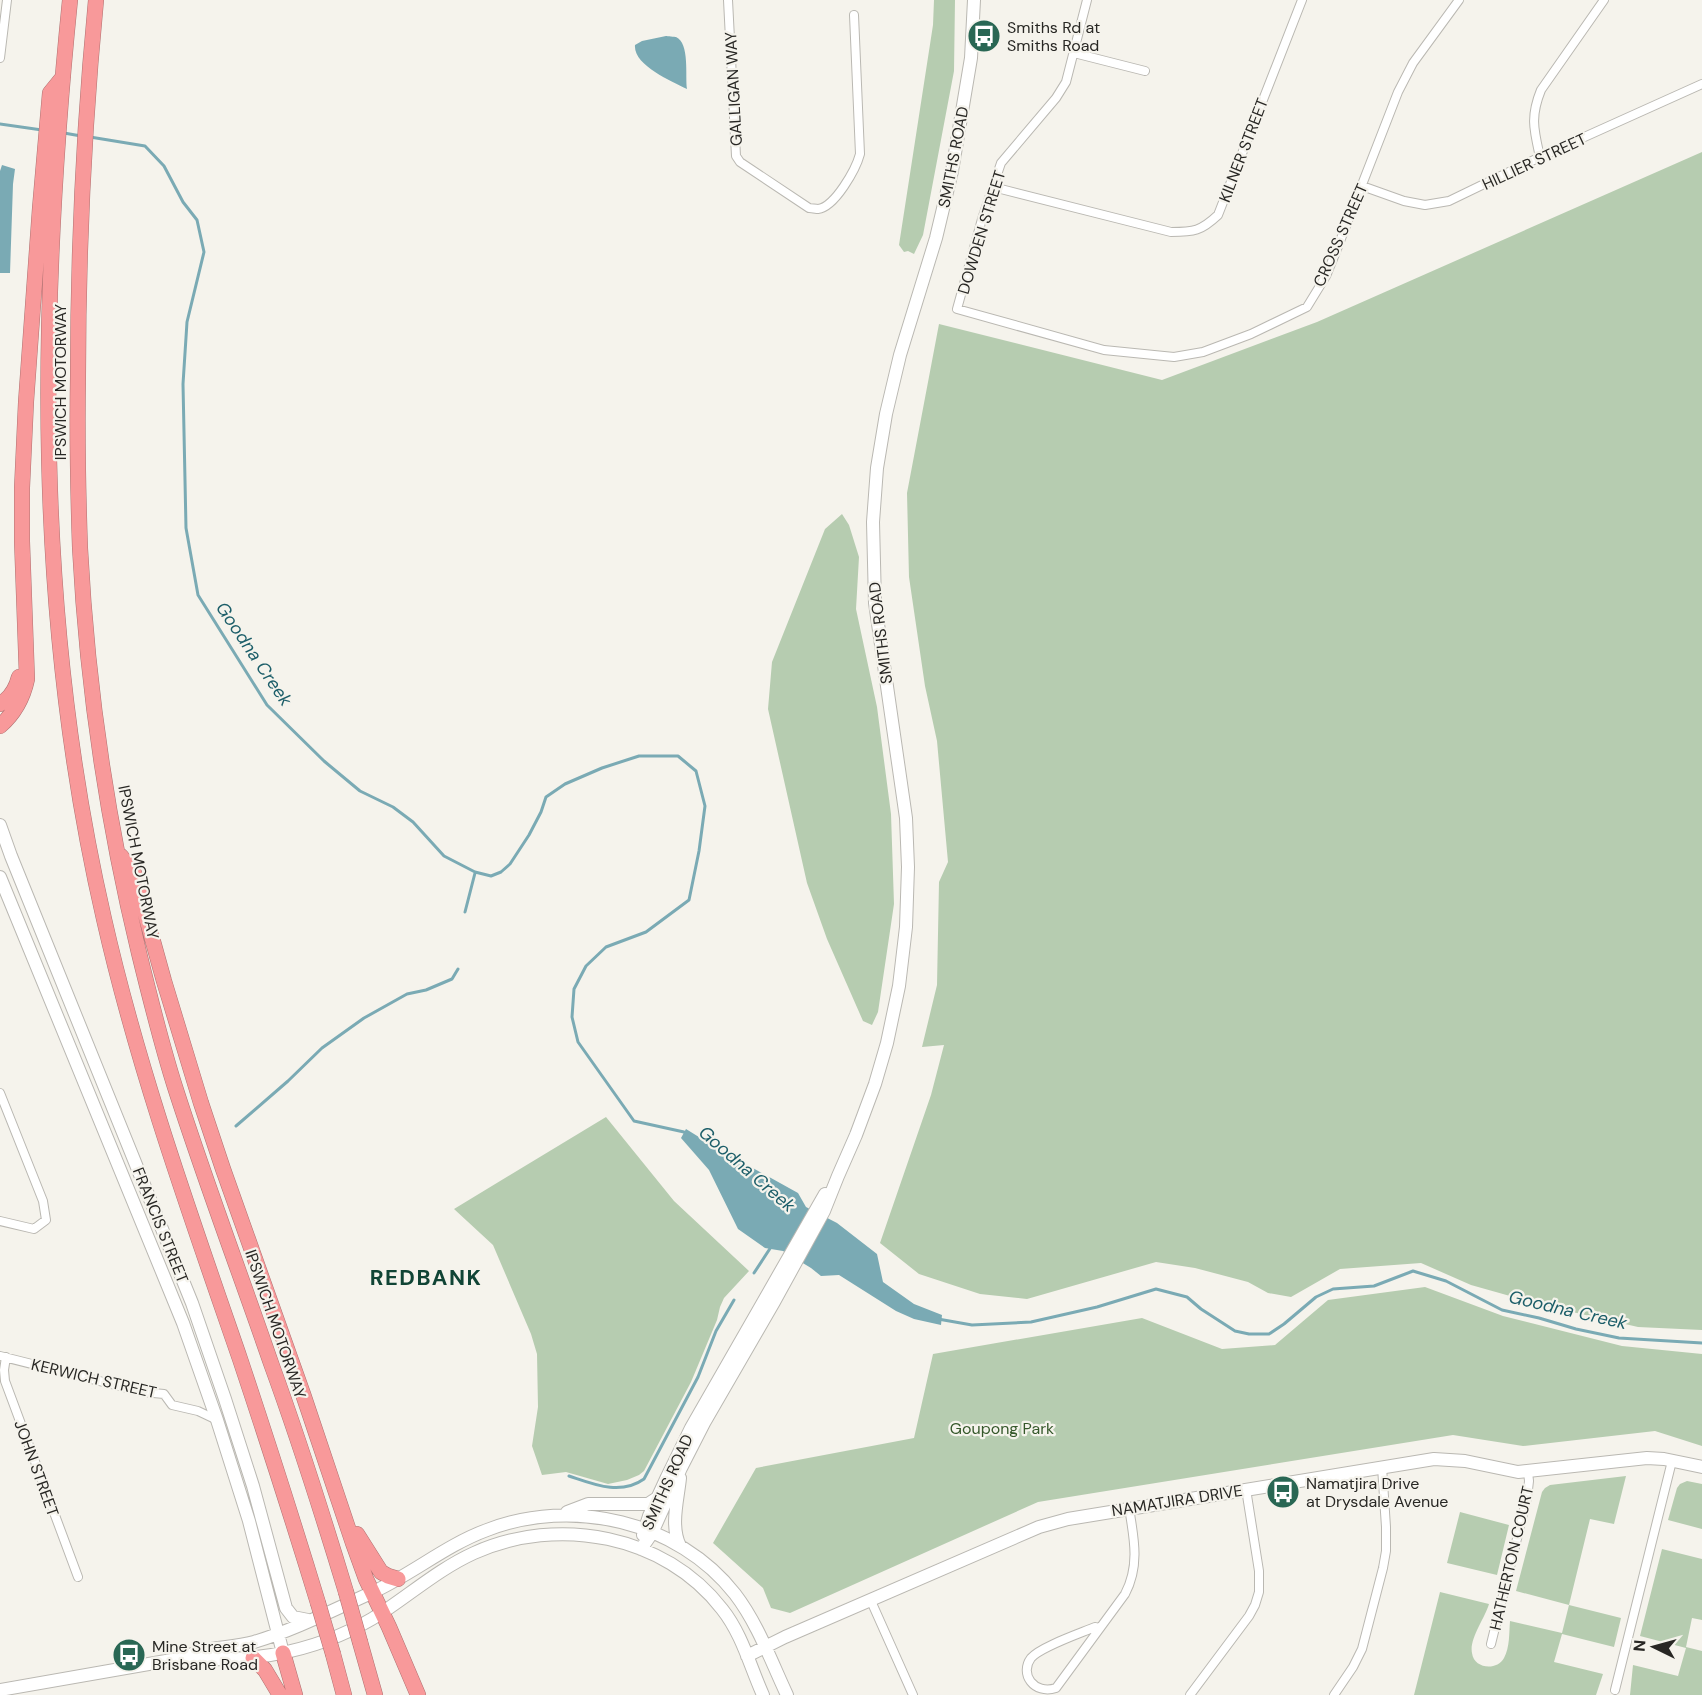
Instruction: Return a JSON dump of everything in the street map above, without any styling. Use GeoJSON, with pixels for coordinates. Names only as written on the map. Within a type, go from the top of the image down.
{"type":"FeatureCollection","features":[{"type":"Feature","properties":{"kind":"highway","name":"IPSWICH MOTORWAY"},"geometry":{"type":"LineString","coordinates":[[70,0],[63,78],[54,106],[50,165],[48,363],[50,502],[58,637],[76,775],[103,915],[145,1076],[269,1447],[344,1695]]}},
{"type":"Feature","properties":{"kind":"highway","name":"IPSWICH MOTORWAY"},"geometry":{"type":"LineString","coordinates":[[96,0],[83,171],[78,342],[78,474],[85,621],[107,794],[138,951],[174,1083],[300,1448],[346,1592],[375,1695]]}},
{"type":"Feature","properties":{"kind":"highway"},"geometry":{"type":"LineString","coordinates":[[0,726],[16,708],[25,686],[27,671],[24,630],[22,479],[27,390],[50,165]]}},
{"type":"Feature","properties":{"kind":"highway"},"geometry":{"type":"LineString","coordinates":[[0,704],[8,699],[16,687],[21,668],[24,630]]}},
{"type":"Feature","properties":{"kind":"highway"},"geometry":{"type":"LineString","coordinates":[[117,851],[134,873],[198,1093],[346,1523],[372,1593],[418,1695]]}},
{"type":"Feature","properties":{"kind":"highway"},"geometry":{"type":"LineString","coordinates":[[346,1523],[357,1534],[381,1572],[398,1579]]}},
{"type":"Feature","properties":{"kind":"highway"},"geometry":{"type":"LineString","coordinates":[[283,1653],[295,1695]]}},
{"type":"Feature","properties":{"kind":"highway"},"geometry":{"type":"LineString","coordinates":[[253,1658],[266,1670],[280,1695]]}},
{"type":"Feature","properties":{"kind":"main road","name":"SMITHS ROAD"},"geometry":{"type":"LineString","coordinates":[[965,0],[965,88]]}},
{"type":"Feature","properties":{"kind":"main road","name":"SMITHS ROAD"},"geometry":{"type":"LineString","coordinates":[[648,1531],[705,1420],[838,1176],[875,1084],[887,1043],[899,986],[906,927],[908,867],[906,818],[875,603],[873,522],[877,468],[886,414],[900,355],[936,238],[952,171],[971,58],[974,0]]}},
{"type":"Feature","properties":{"kind":"main road","name":"FRANCIS STREET"},"geometry":{"type":"LineString","coordinates":[[0,825],[192,1303],[254,1486],[286,1608],[293,1617],[308,1620]]}},
{"type":"Feature","properties":{"kind":"main road","name":"FRANCIS STREET"},"geometry":{"type":"LineString","coordinates":[[0,877],[183,1323],[218,1420],[249,1521],[283,1653]]}},
{"type":"Feature","properties":{"kind":"main road","name":"SMITHS ROAD"},"geometry":{"type":"LineString","coordinates":[[641,1549],[657,1498],[691,1428],[790,1265]]}},
{"type":"Feature","properties":{"kind":"main road","name":"NAMATJIRA DRIVE"},"geometry":{"type":"LineString","coordinates":[[747,1656],[765,1646],[1039,1527],[1068,1519],[1443,1458],[1508,1471],[1528,1472],[1654,1458],[1702,1467]]}},
{"type":"Feature","properties":{"kind":"main road"},"geometry":{"type":"LineString","coordinates":[[680,1546],[675,1525],[681,1467]]}},
{"type":"Feature","properties":{"kind":"main road"},"geometry":{"type":"LineString","coordinates":[[560,1515],[588,1504],[648,1504],[657,1498]]}},
{"type":"Feature","properties":{"kind":"main road"},"geometry":{"type":"LineString","coordinates":[[183,1658],[200,1651],[252,1642],[278,1634],[372,1593],[475,1534],[517,1521],[560,1515],[598,1517],[648,1531],[680,1546],[721,1578],[746,1610],[765,1646],[786,1695]]}},
{"type":"Feature","properties":{"kind":"main road"},"geometry":{"type":"LineString","coordinates":[[0,1690],[183,1658],[230,1660],[283,1653],[350,1630],[381,1613],[461,1559],[491,1546],[508,1540],[543,1534],[579,1534],[614,1540],[659,1557],[683,1572],[710,1595],[735,1628],[763,1695]]}},
{"type":"Feature","properties":{"kind":"street"},"geometry":{"type":"LineString","coordinates":[[0,58],[7,0]]}},
{"type":"Feature","properties":{"kind":"street","name":"GALLIGAN WAY"},"geometry":{"type":"LineString","coordinates":[[728,0],[736,156],[740,162],[809,208],[818,209],[830,204],[836,198],[857,165],[860,154],[854,15]]}},
{"type":"Feature","properties":{"kind":"street","name":"DOWDEN STREET"},"geometry":{"type":"LineString","coordinates":[[957,309],[982,219],[1001,163],[1056,98],[1066,82],[1087,0]]}},
{"type":"Feature","properties":{"kind":"street","name":"KILNER STREET"},"geometry":{"type":"LineString","coordinates":[[993,187],[1171,232],[1204,228],[1218,215],[1302,0]]}},
{"type":"Feature","properties":{"kind":"street","name":"CROSS STREET"},"geometry":{"type":"LineString","coordinates":[[957,309],[1104,350],[1174,357],[1203,352],[1251,334],[1307,307],[1326,276],[1403,82],[1413,63],[1459,0]]}},
{"type":"Feature","properties":{"kind":"street"},"geometry":{"type":"LineString","coordinates":[[1540,157],[1534,130],[1534,106],[1541,90],[1604,0]]}},
{"type":"Feature","properties":{"kind":"street"},"geometry":{"type":"LineString","coordinates":[[1074,53],[1145,71]]}},
{"type":"Feature","properties":{"kind":"street","name":"HILLIER STREET"},"geometry":{"type":"LineString","coordinates":[[1362,186],[1404,201],[1425,205],[1449,201],[1702,84]]}},
{"type":"Feature","properties":{"kind":"street"},"geometry":{"type":"LineString","coordinates":[[0,1093],[43,1201],[46,1220],[34,1229],[0,1221]]}},
{"type":"Feature","properties":{"kind":"street","name":"KERWICH STREET"},"geometry":{"type":"LineString","coordinates":[[3,1357],[143,1392],[164,1394],[172,1405],[198,1411],[218,1420]]}},
{"type":"Feature","properties":{"kind":"street","name":"JOHN STREET"},"geometry":{"type":"LineString","coordinates":[[3,1357],[5,1381],[78,1577]]}},
{"type":"Feature","properties":{"kind":"street"},"geometry":{"type":"LineString","coordinates":[[1615,1690],[1672,1461]]}},
{"type":"Feature","properties":{"kind":"street"},"geometry":{"type":"LineString","coordinates":[[1334,1695],[1362,1649],[1383,1568],[1386,1527],[1382,1467]]}},
{"type":"Feature","properties":{"kind":"street","name":"HATHERTON COURT"},"geometry":{"type":"LineString","coordinates":[[1491,1644],[1527,1498],[1528,1472]]}},
{"type":"Feature","properties":{"kind":"street"},"geometry":{"type":"LineString","coordinates":[[1190,1695],[1256,1605],[1259,1592],[1259,1571],[1246,1489]]}},
{"type":"Feature","properties":{"kind":"street"},"geometry":{"type":"LineString","coordinates":[[1099,1628],[1095,1627],[1056,1644],[1030,1659],[1028,1676],[1030,1684],[1036,1691],[1044,1693],[1056,1688],[1125,1594],[1135,1563],[1129,1508]]}},
{"type":"Feature","properties":{"kind":"street"},"geometry":{"type":"LineString","coordinates":[[871,1601],[913,1695]]}},
{"type":"Feature","properties":{"kind":"green space"},"geometry":{"type":"Polygon","coordinates":[[[934,0],[955,0],[954,71],[923,235],[914,254],[904,252],[899,245],[933,25],[934,0]]]}},
{"type":"Feature","properties":{"kind":"green space"},"geometry":{"type":"Polygon","coordinates":[[[1702,152],[1702,1330],[1638,1327],[1542,1305],[1471,1285],[1421,1263],[1340,1269],[1291,1297],[1268,1293],[1248,1282],[1195,1268],[1156,1262],[1027,1299],[980,1294],[919,1274],[880,1243],[931,1095],[944,1045],[922,1047],[937,985],[939,882],[948,862],[937,741],[925,686],[909,577],[907,493],[939,324],[1162,380],[1317,322],[1702,152]]]}},
{"type":"Feature","properties":{"kind":"green space"},"geometry":{"type":"Polygon","coordinates":[[[842,514],[849,525],[859,557],[856,609],[877,707],[891,814],[894,904],[878,1012],[872,1025],[863,1021],[827,939],[807,883],[768,709],[772,662],[825,529],[842,514]]]}},
{"type":"Feature","properties":{"kind":"green space"},"geometry":{"type":"Polygon","coordinates":[[[606,1117],[674,1201],[749,1271],[724,1298],[691,1382],[644,1471],[627,1480],[608,1484],[566,1472],[542,1475],[532,1446],[538,1407],[537,1354],[531,1334],[493,1245],[454,1209],[606,1117]]]}},
{"type":"Feature","properties":{"kind":"green space","name":"Goupong Park"},"geometry":{"type":"Polygon","coordinates":[[[1425,1287],[1503,1316],[1622,1346],[1702,1354],[1702,1446],[1655,1431],[1523,1446],[1453,1435],[1038,1502],[790,1613],[771,1608],[763,1588],[713,1543],[756,1468],[914,1438],[933,1354],[1142,1318],[1222,1349],[1275,1345],[1328,1300],[1425,1287]]]}},
{"type":"Feature","properties":{"kind":"green space"},"geometry":{"type":"Polygon","coordinates":[[[1626,1476],[1614,1524],[1590,1519],[1569,1605],[1516,1591],[1542,1492],[1550,1485],[1626,1476]]]}},
{"type":"Feature","properties":{"kind":"green space"},"geometry":{"type":"Polygon","coordinates":[[[1687,1481],[1702,1484],[1702,1529],[1668,1520],[1677,1488],[1687,1481]]]}},
{"type":"Feature","properties":{"kind":"green space"},"geometry":{"type":"Polygon","coordinates":[[[1460,1512],[1509,1525],[1497,1575],[1447,1563],[1460,1512]]]}},
{"type":"Feature","properties":{"kind":"green space"},"geometry":{"type":"Polygon","coordinates":[[[1662,1549],[1702,1559],[1702,1620],[1692,1618],[1686,1647],[1702,1651],[1702,1695],[1630,1695],[1633,1665],[1678,1676],[1686,1648],[1640,1636],[1662,1549]]]}},
{"type":"Feature","properties":{"kind":"green space"},"geometry":{"type":"Polygon","coordinates":[[[1440,1592],[1489,1604],[1472,1647],[1474,1658],[1481,1665],[1486,1666],[1496,1665],[1504,1658],[1508,1645],[1510,1621],[1562,1633],[1569,1605],[1621,1618],[1614,1647],[1562,1634],[1554,1662],[1603,1674],[1596,1695],[1414,1695],[1440,1592]]]}},
{"type":"Feature","properties":{"kind":"water"},"geometry":{"type":"Polygon","coordinates":[[[666,36],[676,37],[683,46],[687,89],[654,72],[646,66],[636,52],[635,45],[642,41],[666,36]]]}},
{"type":"Feature","properties":{"kind":"water"},"geometry":{"type":"Polygon","coordinates":[[[2,165],[15,169],[10,273],[0,273],[0,171],[2,165]]]}},
{"type":"Feature","properties":{"kind":"water"},"geometry":{"type":"Polygon","coordinates":[[[686,1129],[798,1193],[806,1207],[837,1223],[877,1254],[883,1282],[914,1304],[942,1315],[941,1325],[914,1319],[896,1311],[839,1275],[821,1276],[783,1251],[765,1248],[738,1229],[709,1170],[681,1138],[686,1129]]]}},
{"type":"Feature","properties":{"kind":"waterway","name":"Goodna Creek"},"geometry":{"type":"LineString","coordinates":[[0,124],[42,130]]}},
{"type":"Feature","properties":{"kind":"waterway","name":"Goodna Creek"},"geometry":{"type":"LineString","coordinates":[[64,133],[81,136]]}},
{"type":"Feature","properties":{"kind":"waterway","name":"Goodna Creek"},"geometry":{"type":"LineString","coordinates":[[90,137],[145,146],[164,166],[183,202],[197,220],[204,252],[187,322],[183,384],[186,528],[198,595],[267,705],[324,761],[360,791],[393,807],[413,822],[444,856],[475,872],[491,876],[501,872],[510,864],[529,835],[546,797],[565,784],[602,768],[639,756],[678,756],[696,771],[705,806],[689,900],[646,932],[606,947],[586,966],[574,989],[572,1017],[578,1042],[634,1121],[686,1134]]}},
{"type":"Feature","properties":{"kind":"waterway"},"geometry":{"type":"LineString","coordinates":[[465,912],[475,873]]}},
{"type":"Feature","properties":{"kind":"waterway"},"geometry":{"type":"LineString","coordinates":[[236,1126],[322,1048],[364,1018],[407,994],[426,990],[452,979],[458,969]]}},
{"type":"Feature","properties":{"kind":"waterway"},"geometry":{"type":"LineString","coordinates":[[754,1273],[771,1247]]}},
{"type":"Feature","properties":{"kind":"waterway","name":"Goodna Creek"},"geometry":{"type":"LineString","coordinates":[[938,1319],[972,1325],[1031,1322],[1097,1307],[1156,1289],[1187,1297],[1235,1331],[1269,1334],[1316,1297],[1333,1289],[1374,1286],[1413,1271],[1446,1281],[1502,1310],[1576,1329],[1619,1338],[1702,1343]]}},
{"type":"Feature","properties":{"kind":"waterway"},"geometry":{"type":"LineString","coordinates":[[569,1476],[616,1488],[626,1487],[644,1479],[698,1377],[716,1331],[734,1300]]}},
{"type":"Feature","properties":{"kind":"place","name":"Smiths Rd at Smiths Road"},"geometry":{"type":"Point","coordinates":[984,36]}},
{"type":"Feature","properties":{"kind":"place","name":"Namatjira Drive at Drysdale Avenue"},"geometry":{"type":"Point","coordinates":[1283,1492]}},
{"type":"Feature","properties":{"kind":"place","name":"Mine Street at Brisbane Road"},"geometry":{"type":"Point","coordinates":[129,1655]}},
{"type":"Feature","properties":{"kind":"district","name":"REDBANK"},"geometry":{"type":"Point","coordinates":[426,1277]}}]}
